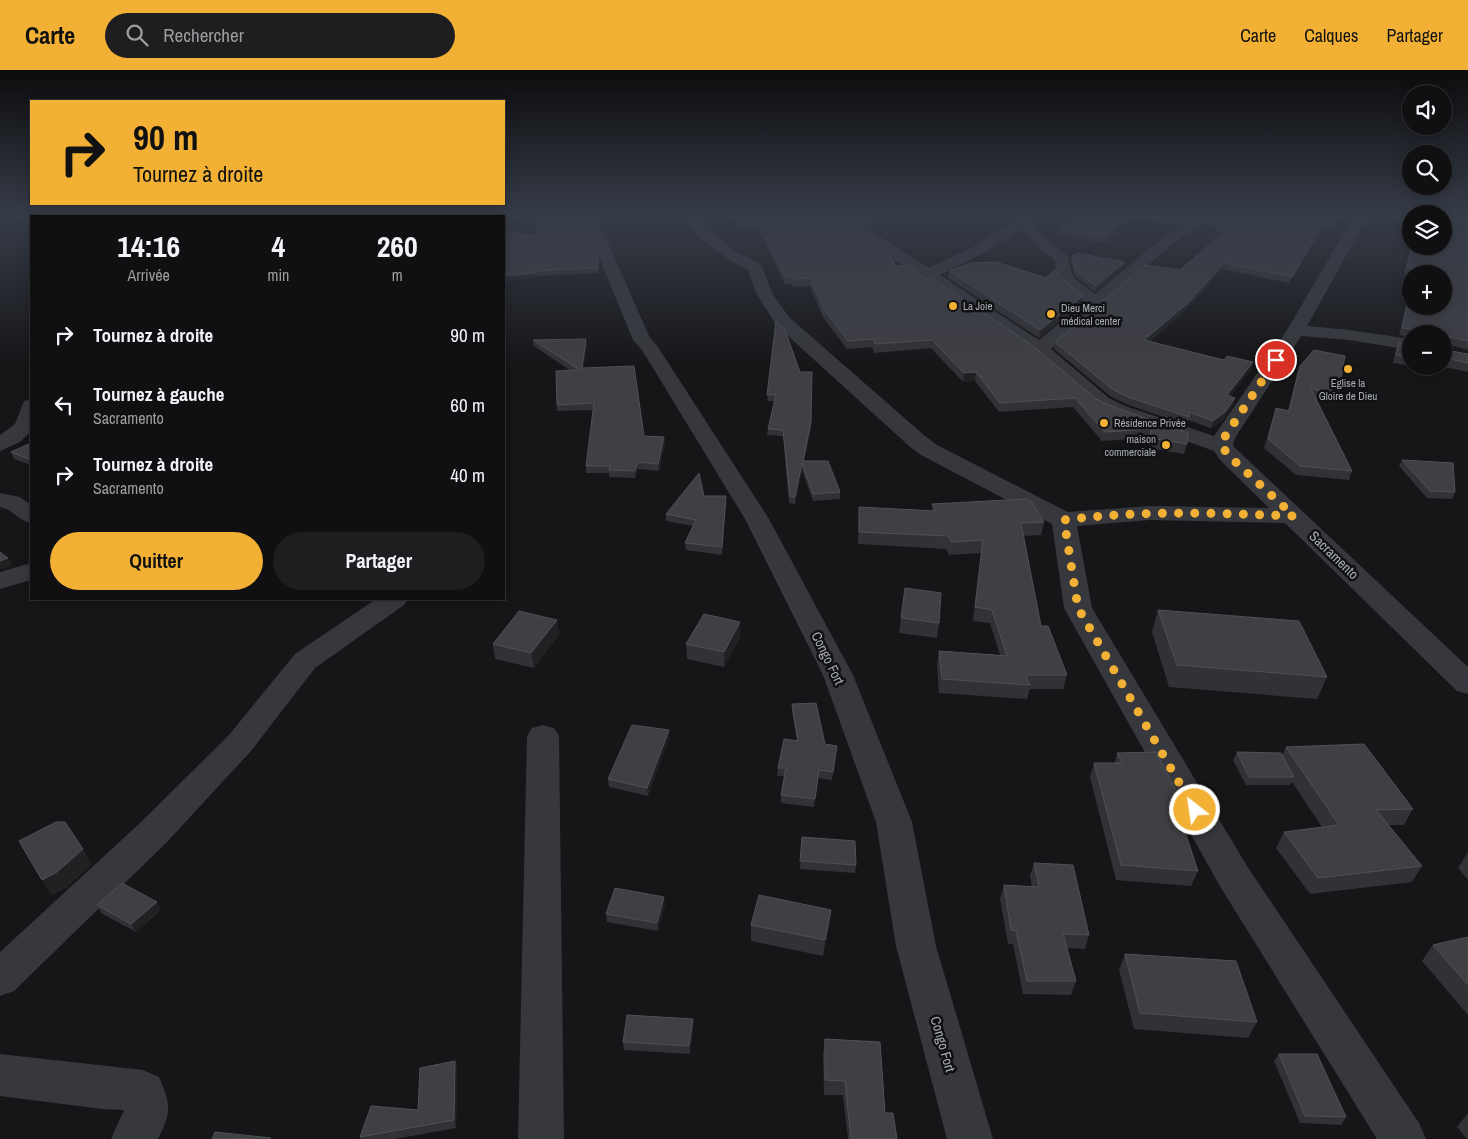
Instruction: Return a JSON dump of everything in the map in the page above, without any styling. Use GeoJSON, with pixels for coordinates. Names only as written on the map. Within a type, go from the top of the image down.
{"type":"FeatureCollection","features":[{"type":"Feature","properties":{"kind":"street","name":"Congo Fort"},"geometry":{"type":"LineString","coordinates":[[610,266],[642,340],[649,347],[757,518],[838,675],[894,822],[916,946],[970,1139]]}},
{"type":"Feature","properties":{"kind":"street"},"geometry":{"type":"LineString","coordinates":[[755,266],[764,293],[782,321],[917,441],[929,450],[1064,520],[1102,514],[1191,512],[1294,516]]}},
{"type":"Feature","properties":{"kind":"street"},"geometry":{"type":"LineString","coordinates":[[912,266],[1040,349],[1108,406],[1222,446],[1224,438],[1296,330],[1333,266]]}},
{"type":"Feature","properties":{"kind":"street"},"geometry":{"type":"LineString","coordinates":[[926,276],[946,266]]}},
{"type":"Feature","properties":{"kind":"street"},"geometry":{"type":"LineString","coordinates":[[1064,266],[1066,279],[1094,302]]}},
{"type":"Feature","properties":{"kind":"street"},"geometry":{"type":"LineString","coordinates":[[1040,349],[1137,266]]}},
{"type":"Feature","properties":{"kind":"street"},"geometry":{"type":"LineString","coordinates":[[1296,330],[1349,335],[1402,344]]}},
{"type":"Feature","properties":{"kind":"street"},"geometry":{"type":"LineString","coordinates":[[0,444],[10,440],[29,422],[30,414]]}},
{"type":"Feature","properties":{"kind":"street","name":"Sacramento"},"geometry":{"type":"LineString","coordinates":[[1222,446],[1228,455],[1468,684]]}},
{"type":"Feature","properties":{"kind":"street"},"geometry":{"type":"LineString","coordinates":[[0,500],[12,502],[30,515]]}},
{"type":"Feature","properties":{"kind":"street"},"geometry":{"type":"LineString","coordinates":[[1064,520],[1078,608],[1234,878],[1403,1139]]}},
{"type":"Feature","properties":{"kind":"street"},"geometry":{"type":"LineString","coordinates":[[0,581],[30,571]]}},
{"type":"Feature","properties":{"kind":"street"},"geometry":{"type":"LineString","coordinates":[[0,978],[154,832],[227,757],[305,661],[393,600]]}},
{"type":"Feature","properties":{"kind":"street"},"geometry":{"type":"LineString","coordinates":[[541,1139],[543,736]]}},
{"type":"Feature","properties":{"kind":"street"},"geometry":{"type":"LineString","coordinates":[[0,1075],[143,1092],[147,1113],[134,1139]]}},
{"type":"Feature","properties":{"kind":"building"},"geometry":{"type":"Polygon","coordinates":[[[505,266],[598,266],[598,268],[535,271],[535,273],[505,276],[505,266]]]}},
{"type":"Feature","properties":{"kind":"building"},"geometry":{"type":"Polygon","coordinates":[[[780,266],[911,266],[926,279],[930,277],[1033,346],[1096,399],[1113,407],[1188,433],[1187,444],[1150,438],[1151,429],[1105,432],[1075,398],[1000,403],[976,372],[964,373],[932,340],[875,344],[873,339],[848,341],[824,309],[810,278],[793,279],[791,276],[785,276],[780,266]]]}},
{"type":"Feature","properties":{"kind":"building"},"geometry":{"type":"Polygon","coordinates":[[[963,266],[1008,266],[1046,278],[1056,269],[1059,276],[1083,296],[1040,330],[949,271],[963,266]]]}},
{"type":"Feature","properties":{"kind":"building"},"geometry":{"type":"Polygon","coordinates":[[[1075,266],[1120,266],[1096,286],[1076,271],[1075,266]]]}},
{"type":"Feature","properties":{"kind":"building"},"geometry":{"type":"Polygon","coordinates":[[[1144,266],[1180,270],[1185,266],[1221,266],[1189,302],[1144,340],[1224,360],[1227,356],[1253,362],[1227,395],[1235,398],[1225,412],[1213,421],[1189,412],[1189,417],[1128,397],[1112,389],[1055,342],[1144,266]]]}},
{"type":"Feature","properties":{"kind":"building"},"geometry":{"type":"Polygon","coordinates":[[[1238,266],[1298,266],[1292,277],[1238,266]]]}},
{"type":"Feature","properties":{"kind":"building"},"geometry":{"type":"Polygon","coordinates":[[[1452,266],[1468,266],[1468,341],[1452,337],[1452,325],[1403,325],[1405,315],[1452,315],[1452,266]]]}},
{"type":"Feature","properties":{"kind":"building"},"geometry":{"type":"Polygon","coordinates":[[[776,321],[785,330],[800,372],[812,372],[811,422],[803,461],[828,461],[840,492],[813,494],[802,463],[795,497],[790,496],[783,430],[768,429],[776,394],[767,395],[776,321]]]}},
{"type":"Feature","properties":{"kind":"building"},"geometry":{"type":"Polygon","coordinates":[[[586,339],[582,368],[634,366],[644,436],[664,437],[658,464],[638,462],[635,471],[609,470],[610,466],[586,466],[594,403],[557,405],[556,371],[580,370],[533,340],[586,339]]]}},
{"type":"Feature","properties":{"kind":"building"},"geometry":{"type":"Polygon","coordinates":[[[1399,342],[1402,342],[1402,356],[1396,355],[1399,342]]]}},
{"type":"Feature","properties":{"kind":"building"},"geometry":{"type":"Polygon","coordinates":[[[1314,350],[1345,356],[1338,394],[1311,389],[1352,471],[1300,466],[1268,439],[1276,408],[1289,411],[1300,366],[1314,350]]]}},
{"type":"Feature","properties":{"kind":"building"},"geometry":{"type":"Polygon","coordinates":[[[1452,351],[1468,354],[1468,363],[1452,360],[1452,351]]]}},
{"type":"Feature","properties":{"kind":"building"},"geometry":{"type":"Polygon","coordinates":[[[30,443],[30,460],[11,452],[30,443]]]}},
{"type":"Feature","properties":{"kind":"building"},"geometry":{"type":"Polygon","coordinates":[[[1402,460],[1453,463],[1455,492],[1430,491],[1402,460]]]}},
{"type":"Feature","properties":{"kind":"building"},"geometry":{"type":"Polygon","coordinates":[[[699,473],[704,496],[726,496],[722,547],[685,543],[696,520],[666,514],[699,473]]]}},
{"type":"Feature","properties":{"kind":"building"},"geometry":{"type":"Polygon","coordinates":[[[1026,499],[1031,501],[1044,522],[1021,523],[1041,626],[1048,626],[1067,675],[1025,675],[1030,685],[942,679],[939,651],[1007,656],[992,610],[975,607],[983,540],[951,542],[948,536],[859,532],[859,507],[936,511],[932,504],[1026,499]]]}},
{"type":"Feature","properties":{"kind":"building"},"geometry":{"type":"Polygon","coordinates":[[[0,552],[8,558],[0,561],[0,552]]]}},
{"type":"Feature","properties":{"kind":"building"},"geometry":{"type":"Polygon","coordinates":[[[905,588],[941,593],[939,623],[901,618],[905,588]]]}},
{"type":"Feature","properties":{"kind":"building"},"geometry":{"type":"Polygon","coordinates":[[[1158,610],[1299,621],[1327,677],[1177,665],[1158,610]]]}},
{"type":"Feature","properties":{"kind":"building"},"geometry":{"type":"Polygon","coordinates":[[[519,611],[557,620],[531,653],[493,644],[519,611]]]}},
{"type":"Feature","properties":{"kind":"building"},"geometry":{"type":"Polygon","coordinates":[[[704,614],[740,622],[724,652],[686,644],[704,614]]]}},
{"type":"Feature","properties":{"kind":"building"},"geometry":{"type":"Polygon","coordinates":[[[816,703],[825,744],[837,746],[833,772],[819,770],[815,799],[781,795],[786,768],[778,768],[784,739],[798,741],[792,704],[816,703]]]}},
{"type":"Feature","properties":{"kind":"building"},"geometry":{"type":"Polygon","coordinates":[[[632,725],[669,730],[647,788],[608,779],[632,725]]]}},
{"type":"Feature","properties":{"kind":"building"},"geometry":{"type":"Polygon","coordinates":[[[1364,744],[1413,809],[1376,810],[1422,866],[1318,878],[1284,832],[1339,825],[1286,747],[1364,744]]]}},
{"type":"Feature","properties":{"kind":"building"},"geometry":{"type":"Polygon","coordinates":[[[1156,752],[1185,808],[1177,808],[1198,871],[1121,865],[1094,763],[1122,763],[1117,753],[1156,752]]]}},
{"type":"Feature","properties":{"kind":"building"},"geometry":{"type":"Polygon","coordinates":[[[1237,752],[1281,753],[1294,777],[1249,777],[1237,752]]]}},
{"type":"Feature","properties":{"kind":"building"},"geometry":{"type":"Polygon","coordinates":[[[56,822],[65,822],[83,849],[57,872],[42,880],[19,841],[56,822]]]}},
{"type":"Feature","properties":{"kind":"building"},"geometry":{"type":"Polygon","coordinates":[[[802,837],[855,841],[856,865],[800,861],[802,837]]]}},
{"type":"Feature","properties":{"kind":"building"},"geometry":{"type":"Polygon","coordinates":[[[1034,863],[1073,865],[1089,935],[1063,934],[1076,981],[1027,981],[1016,931],[1011,930],[1004,885],[1039,887],[1034,863]]]}},
{"type":"Feature","properties":{"kind":"building"},"geometry":{"type":"Polygon","coordinates":[[[122,883],[157,902],[131,924],[97,905],[122,883]]]}},
{"type":"Feature","properties":{"kind":"building"},"geometry":{"type":"Polygon","coordinates":[[[615,888],[664,897],[657,923],[606,914],[615,888]]]}},
{"type":"Feature","properties":{"kind":"building"},"geometry":{"type":"Polygon","coordinates":[[[759,895],[831,910],[825,940],[751,925],[759,895]]]}},
{"type":"Feature","properties":{"kind":"building"},"geometry":{"type":"Polygon","coordinates":[[[1468,937],[1468,985],[1433,945],[1468,937]]]}},
{"type":"Feature","properties":{"kind":"building"},"geometry":{"type":"Polygon","coordinates":[[[1125,954],[1236,961],[1257,1022],[1140,1013],[1125,954]]]}},
{"type":"Feature","properties":{"kind":"building"},"geometry":{"type":"Polygon","coordinates":[[[627,1015],[693,1019],[689,1046],[623,1042],[627,1015]]]}},
{"type":"Feature","properties":{"kind":"building"},"geometry":{"type":"Polygon","coordinates":[[[825,1039],[880,1042],[885,1113],[893,1113],[897,1139],[851,1139],[845,1081],[825,1080],[825,1039]]]}},
{"type":"Feature","properties":{"kind":"building"},"geometry":{"type":"Polygon","coordinates":[[[1279,1054],[1317,1054],[1346,1117],[1305,1116],[1279,1054]]]}},
{"type":"Feature","properties":{"kind":"building"},"geometry":{"type":"Polygon","coordinates":[[[455,1061],[454,1120],[360,1137],[371,1106],[418,1110],[420,1068],[455,1061]]]}},
{"type":"Feature","properties":{"kind":"building"},"geometry":{"type":"Polygon","coordinates":[[[215,1132],[271,1138],[212,1139],[215,1132]]]}},
{"type":"Feature","properties":{"kind":"place","name":"La Joie"},"geometry":{"type":"Point","coordinates":[953,306]}},
{"type":"Feature","properties":{"kind":"place","name":"Dieu Merci médical center"},"geometry":{"type":"Point","coordinates":[1051,314]}},
{"type":"Feature","properties":{"kind":"place","name":"Eglise la Gloire de Dieu"},"geometry":{"type":"Point","coordinates":[1348,369]}},
{"type":"Feature","properties":{"kind":"place","name":"Résidence Privée"},"geometry":{"type":"Point","coordinates":[1104,423]}},
{"type":"Feature","properties":{"kind":"place","name":"maison commerciale"},"geometry":{"type":"Point","coordinates":[1166,445]}},
{"type":"Feature","properties":{"kind":"route"},"geometry":{"type":"LineString","coordinates":[[1195,810],[1078,608],[1064,520],[1102,514],[1191,512],[1294,516],[1228,455],[1222,446],[1224,438],[1276,360]]}}]}
